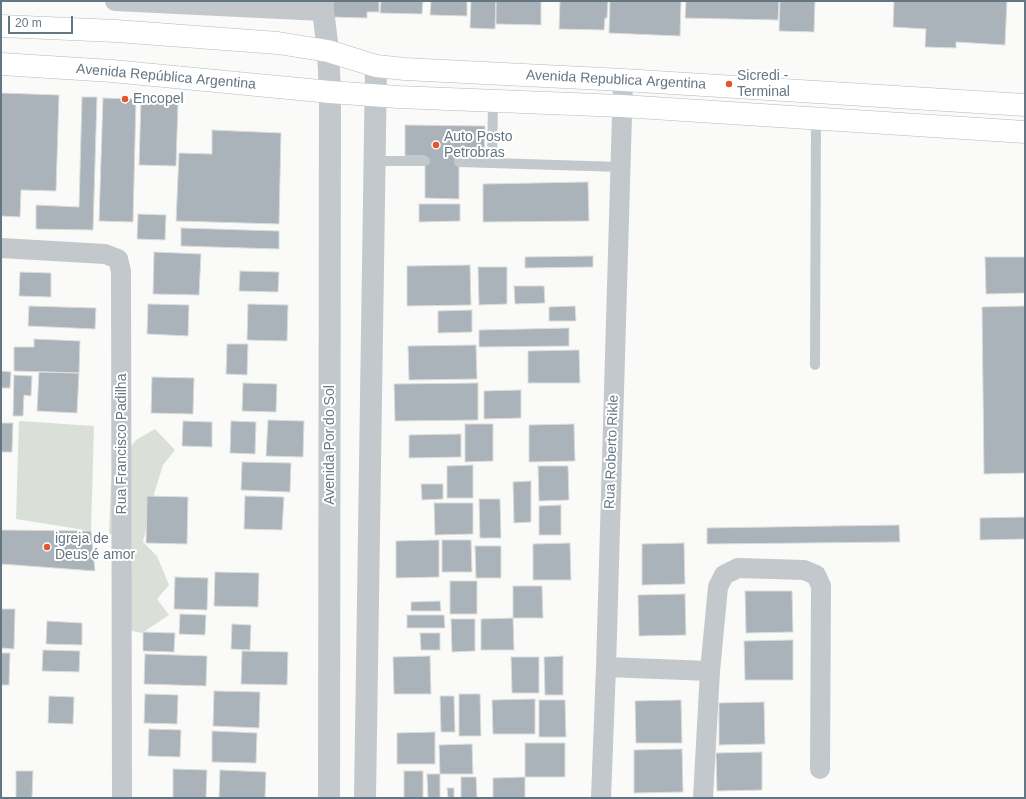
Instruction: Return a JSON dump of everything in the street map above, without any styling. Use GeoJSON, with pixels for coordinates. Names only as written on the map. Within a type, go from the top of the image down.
{"type":"FeatureCollection","features":[{"type":"Feature","properties":{"kind":"main road"},"geometry":{"type":"LineString","coordinates":[[1,26],[116,31],[270,42],[328,51]]}},
{"type":"Feature","properties":{"kind":"main road","name":"Avenida Republica Argentina"},"geometry":{"type":"LineString","coordinates":[[328,51],[376,66],[405,69],[622,80],[1025,105]]}},
{"type":"Feature","properties":{"kind":"main road","name":"Avenida República Argentina"},"geometry":{"type":"LineString","coordinates":[[1,64],[112,71],[330,92]]}},
{"type":"Feature","properties":{"kind":"main road","name":"Avenida Republica Argentina"},"geometry":{"type":"LineString","coordinates":[[330,92],[376,96],[622,106],[1025,132]]}},
{"type":"Feature","properties":{"kind":"street"},"geometry":{"type":"LineString","coordinates":[[116,1],[322,6]]}},
{"type":"Feature","properties":{"kind":"street","name":"Avenida Por do Sol"},"geometry":{"type":"LineString","coordinates":[[322,6],[328,51],[330,92],[329,798]]}},
{"type":"Feature","properties":{"kind":"street"},"geometry":{"type":"LineString","coordinates":[[365,798],[376,66]]}},
{"type":"Feature","properties":{"kind":"street","name":"Rua Roberto Rikle"},"geometry":{"type":"LineString","coordinates":[[601,798],[621,167],[622,80]]}},
{"type":"Feature","properties":{"kind":"street","name":"Rua Francisco Padilha"},"geometry":{"type":"LineString","coordinates":[[1,248],[105,254],[118,259],[121,271],[122,798]]}},
{"type":"Feature","properties":{"kind":"street"},"geometry":{"type":"LineString","coordinates":[[703,798],[710,671],[718,587],[724,575],[738,568],[804,570],[816,575],[820,586],[820,769]]}},
{"type":"Feature","properties":{"kind":"street"},"geometry":{"type":"LineString","coordinates":[[606,666],[710,671]]}},
{"type":"Feature","properties":{"kind":"lane"},"geometry":{"type":"LineString","coordinates":[[492,163],[493,101]]}},
{"type":"Feature","properties":{"kind":"lane"},"geometry":{"type":"LineString","coordinates":[[815,365],[816,119]]}},
{"type":"Feature","properties":{"kind":"lane"},"geometry":{"type":"LineString","coordinates":[[375,161],[426,162]]}},
{"type":"Feature","properties":{"kind":"lane"},"geometry":{"type":"LineString","coordinates":[[459,162],[621,167]]}},
{"type":"Feature","properties":{"kind":"shaded area"},"geometry":{"type":"Polygon","coordinates":[[[19,421],[94,426],[91,531],[16,519],[19,421]]]}},
{"type":"Feature","properties":{"kind":"shaded area"},"geometry":{"type":"Polygon","coordinates":[[[155,429],[175,450],[163,465],[154,494],[143,542],[157,556],[169,585],[157,599],[169,615],[142,633],[119,628],[122,542],[109,533],[111,483],[120,461],[136,440],[155,429]]]}},
{"type":"Feature","properties":{"kind":"building"},"geometry":{"type":"Polygon","coordinates":[[[333,1],[379,1],[379,12],[367,12],[367,18],[333,17],[333,1]]]}},
{"type":"Feature","properties":{"kind":"building"},"geometry":{"type":"Polygon","coordinates":[[[381,1],[423,1],[422,14],[380,13],[381,1]]]}},
{"type":"Feature","properties":{"kind":"building"},"geometry":{"type":"Polygon","coordinates":[[[431,1],[467,1],[467,16],[430,15],[431,1]]]}},
{"type":"Feature","properties":{"kind":"building"},"geometry":{"type":"Polygon","coordinates":[[[471,1],[496,1],[495,29],[470,28],[471,1]]]}},
{"type":"Feature","properties":{"kind":"building"},"geometry":{"type":"Polygon","coordinates":[[[496,1],[541,1],[541,25],[496,24],[496,1]]]}},
{"type":"Feature","properties":{"kind":"building"},"geometry":{"type":"Polygon","coordinates":[[[560,1],[608,1],[607,18],[605,18],[604,30],[559,29],[560,1]]]}},
{"type":"Feature","properties":{"kind":"building"},"geometry":{"type":"Polygon","coordinates":[[[610,1],[681,1],[680,36],[609,33],[610,1]]]}},
{"type":"Feature","properties":{"kind":"building"},"geometry":{"type":"Polygon","coordinates":[[[686,1],[779,1],[778,20],[685,18],[686,1]]]}},
{"type":"Feature","properties":{"kind":"building"},"geometry":{"type":"Polygon","coordinates":[[[780,1],[815,1],[814,32],[779,31],[780,1]]]}},
{"type":"Feature","properties":{"kind":"building"},"geometry":{"type":"Polygon","coordinates":[[[894,1],[1007,1],[1005,45],[956,42],[956,48],[925,47],[926,29],[893,27],[894,1]]]}},
{"type":"Feature","properties":{"kind":"building"},"geometry":{"type":"Polygon","coordinates":[[[1,93],[59,95],[56,191],[21,190],[20,217],[1,216],[1,93]]]}},
{"type":"Feature","properties":{"kind":"building"},"geometry":{"type":"Polygon","coordinates":[[[82,97],[97,97],[93,230],[36,229],[36,205],[79,207],[82,97]]]}},
{"type":"Feature","properties":{"kind":"building"},"geometry":{"type":"Polygon","coordinates":[[[103,98],[136,99],[133,222],[99,221],[103,98]]]}},
{"type":"Feature","properties":{"kind":"building"},"geometry":{"type":"Polygon","coordinates":[[[141,101],[178,103],[176,166],[139,165],[141,101]]]}},
{"type":"Feature","properties":{"kind":"building"},"geometry":{"type":"Polygon","coordinates":[[[405,125],[485,126],[484,159],[459,159],[459,199],[425,198],[425,156],[405,156],[405,125]]]}},
{"type":"Feature","properties":{"kind":"building"},"geometry":{"type":"Polygon","coordinates":[[[212,130],[281,133],[279,224],[176,221],[179,153],[212,154],[212,130]]]}},
{"type":"Feature","properties":{"kind":"building"},"geometry":{"type":"Polygon","coordinates":[[[588,182],[589,221],[483,222],[483,184],[588,182]]]}},
{"type":"Feature","properties":{"kind":"building"},"geometry":{"type":"Polygon","coordinates":[[[419,204],[460,204],[460,221],[419,222],[419,204]]]}},
{"type":"Feature","properties":{"kind":"building"},"geometry":{"type":"Polygon","coordinates":[[[138,214],[166,215],[165,240],[137,239],[138,214]]]}},
{"type":"Feature","properties":{"kind":"building"},"geometry":{"type":"Polygon","coordinates":[[[181,228],[279,231],[279,249],[181,246],[181,228]]]}},
{"type":"Feature","properties":{"kind":"building"},"geometry":{"type":"Polygon","coordinates":[[[154,252],[201,254],[199,295],[153,294],[154,252]]]}},
{"type":"Feature","properties":{"kind":"building"},"geometry":{"type":"Polygon","coordinates":[[[593,256],[593,267],[525,268],[525,257],[593,256]]]}},
{"type":"Feature","properties":{"kind":"building"},"geometry":{"type":"Polygon","coordinates":[[[985,257],[1025,257],[1025,293],[986,294],[985,257]]]}},
{"type":"Feature","properties":{"kind":"building"},"geometry":{"type":"Polygon","coordinates":[[[470,265],[471,305],[407,306],[407,266],[470,265]]]}},
{"type":"Feature","properties":{"kind":"building"},"geometry":{"type":"Polygon","coordinates":[[[478,267],[507,267],[507,304],[479,305],[478,267]]]}},
{"type":"Feature","properties":{"kind":"building"},"geometry":{"type":"Polygon","coordinates":[[[240,271],[279,272],[278,292],[239,291],[240,271]]]}},
{"type":"Feature","properties":{"kind":"building"},"geometry":{"type":"Polygon","coordinates":[[[20,272],[51,273],[51,297],[19,296],[20,272]]]}},
{"type":"Feature","properties":{"kind":"building"},"geometry":{"type":"Polygon","coordinates":[[[514,286],[544,286],[545,303],[515,304],[514,286]]]}},
{"type":"Feature","properties":{"kind":"building"},"geometry":{"type":"Polygon","coordinates":[[[148,304],[189,305],[188,336],[147,334],[148,304]]]}},
{"type":"Feature","properties":{"kind":"building"},"geometry":{"type":"Polygon","coordinates":[[[248,304],[288,305],[287,341],[247,340],[248,304]]]}},
{"type":"Feature","properties":{"kind":"building"},"geometry":{"type":"Polygon","coordinates":[[[29,306],[96,308],[95,329],[28,326],[29,306]]]}},
{"type":"Feature","properties":{"kind":"building"},"geometry":{"type":"Polygon","coordinates":[[[575,306],[576,321],[549,321],[549,307],[575,306]]]}},
{"type":"Feature","properties":{"kind":"building"},"geometry":{"type":"Polygon","coordinates":[[[1025,306],[1025,473],[984,474],[982,307],[1025,306]]]}},
{"type":"Feature","properties":{"kind":"building"},"geometry":{"type":"Polygon","coordinates":[[[472,310],[472,332],[438,333],[438,311],[472,310]]]}},
{"type":"Feature","properties":{"kind":"building"},"geometry":{"type":"Polygon","coordinates":[[[569,328],[569,346],[479,347],[479,330],[569,328]]]}},
{"type":"Feature","properties":{"kind":"building"},"geometry":{"type":"Polygon","coordinates":[[[34,339],[80,341],[79,373],[14,371],[14,347],[34,347],[34,339]]]}},
{"type":"Feature","properties":{"kind":"building"},"geometry":{"type":"Polygon","coordinates":[[[227,344],[248,344],[247,375],[226,374],[227,344]]]}},
{"type":"Feature","properties":{"kind":"building"},"geometry":{"type":"Polygon","coordinates":[[[476,345],[477,379],[409,380],[408,346],[476,345]]]}},
{"type":"Feature","properties":{"kind":"building"},"geometry":{"type":"Polygon","coordinates":[[[579,350],[580,383],[528,383],[528,351],[579,350]]]}},
{"type":"Feature","properties":{"kind":"building"},"geometry":{"type":"Polygon","coordinates":[[[1,371],[11,372],[10,388],[1,388],[1,371]]]}},
{"type":"Feature","properties":{"kind":"building"},"geometry":{"type":"Polygon","coordinates":[[[39,372],[79,373],[77,413],[37,411],[39,372]]]}},
{"type":"Feature","properties":{"kind":"building"},"geometry":{"type":"Polygon","coordinates":[[[14,375],[32,376],[31,396],[24,395],[23,416],[13,416],[14,375]]]}},
{"type":"Feature","properties":{"kind":"building"},"geometry":{"type":"Polygon","coordinates":[[[152,377],[194,378],[193,414],[151,413],[152,377]]]}},
{"type":"Feature","properties":{"kind":"building"},"geometry":{"type":"Polygon","coordinates":[[[243,383],[277,384],[276,412],[242,411],[243,383]]]}},
{"type":"Feature","properties":{"kind":"building"},"geometry":{"type":"Polygon","coordinates":[[[478,383],[478,420],[395,421],[394,384],[478,383]]]}},
{"type":"Feature","properties":{"kind":"building"},"geometry":{"type":"Polygon","coordinates":[[[521,390],[521,418],[484,419],[484,391],[521,390]]]}},
{"type":"Feature","properties":{"kind":"building"},"geometry":{"type":"Polygon","coordinates":[[[268,420],[304,421],[303,457],[266,456],[268,420]]]}},
{"type":"Feature","properties":{"kind":"building"},"geometry":{"type":"Polygon","coordinates":[[[183,421],[212,422],[212,447],[182,446],[183,421]]]}},
{"type":"Feature","properties":{"kind":"building"},"geometry":{"type":"Polygon","coordinates":[[[231,421],[256,422],[255,454],[230,453],[231,421]]]}},
{"type":"Feature","properties":{"kind":"building"},"geometry":{"type":"Polygon","coordinates":[[[1,423],[13,423],[12,452],[1,452],[1,423]]]}},
{"type":"Feature","properties":{"kind":"building"},"geometry":{"type":"Polygon","coordinates":[[[465,424],[493,424],[493,461],[465,462],[465,424]]]}},
{"type":"Feature","properties":{"kind":"building"},"geometry":{"type":"Polygon","coordinates":[[[574,424],[575,461],[529,462],[529,425],[574,424]]]}},
{"type":"Feature","properties":{"kind":"building"},"geometry":{"type":"Polygon","coordinates":[[[461,434],[461,457],[409,458],[409,435],[461,434]]]}},
{"type":"Feature","properties":{"kind":"building"},"geometry":{"type":"Polygon","coordinates":[[[242,462],[291,463],[290,492],[241,490],[242,462]]]}},
{"type":"Feature","properties":{"kind":"building"},"geometry":{"type":"Polygon","coordinates":[[[473,465],[473,498],[447,498],[447,466],[473,465]]]}},
{"type":"Feature","properties":{"kind":"building"},"geometry":{"type":"Polygon","coordinates":[[[538,466],[568,466],[569,500],[539,501],[538,466]]]}},
{"type":"Feature","properties":{"kind":"building"},"geometry":{"type":"Polygon","coordinates":[[[531,481],[531,522],[514,523],[513,482],[531,481]]]}},
{"type":"Feature","properties":{"kind":"building"},"geometry":{"type":"Polygon","coordinates":[[[421,484],[443,484],[443,499],[422,500],[421,484]]]}},
{"type":"Feature","properties":{"kind":"building"},"geometry":{"type":"Polygon","coordinates":[[[147,496],[188,497],[187,544],[146,543],[147,496]]]}},
{"type":"Feature","properties":{"kind":"building"},"geometry":{"type":"Polygon","coordinates":[[[245,496],[284,497],[282,530],[244,529],[245,496]]]}},
{"type":"Feature","properties":{"kind":"building"},"geometry":{"type":"Polygon","coordinates":[[[479,499],[500,499],[501,538],[480,538],[479,499]]]}},
{"type":"Feature","properties":{"kind":"building"},"geometry":{"type":"Polygon","coordinates":[[[434,503],[473,503],[473,534],[435,535],[434,503]]]}},
{"type":"Feature","properties":{"kind":"building"},"geometry":{"type":"Polygon","coordinates":[[[561,505],[561,535],[539,535],[539,506],[561,505]]]}},
{"type":"Feature","properties":{"kind":"building"},"geometry":{"type":"Polygon","coordinates":[[[1025,517],[1025,539],[980,540],[980,518],[1025,517]]]}},
{"type":"Feature","properties":{"kind":"building"},"geometry":{"type":"Polygon","coordinates":[[[899,525],[900,542],[707,544],[707,528],[899,525]]]}},
{"type":"Feature","properties":{"kind":"building","name":"igreja de Deus é amor"},"geometry":{"type":"Polygon","coordinates":[[[1,530],[91,531],[95,571],[1,564],[1,530]]]}},
{"type":"Feature","properties":{"kind":"building"},"geometry":{"type":"Polygon","coordinates":[[[439,540],[439,577],[396,578],[396,541],[439,540]]]}},
{"type":"Feature","properties":{"kind":"building"},"geometry":{"type":"Polygon","coordinates":[[[442,540],[471,540],[472,572],[442,572],[442,540]]]}},
{"type":"Feature","properties":{"kind":"building"},"geometry":{"type":"Polygon","coordinates":[[[570,543],[571,580],[533,580],[533,544],[570,543]]]}},
{"type":"Feature","properties":{"kind":"building"},"geometry":{"type":"Polygon","coordinates":[[[684,543],[685,584],[642,585],[642,544],[684,543]]]}},
{"type":"Feature","properties":{"kind":"building"},"geometry":{"type":"Polygon","coordinates":[[[475,546],[501,546],[501,578],[476,578],[475,546]]]}},
{"type":"Feature","properties":{"kind":"building"},"geometry":{"type":"Polygon","coordinates":[[[215,572],[259,573],[258,607],[214,606],[215,572]]]}},
{"type":"Feature","properties":{"kind":"building"},"geometry":{"type":"Polygon","coordinates":[[[175,577],[208,578],[207,610],[174,609],[175,577]]]}},
{"type":"Feature","properties":{"kind":"building"},"geometry":{"type":"Polygon","coordinates":[[[450,581],[477,581],[477,614],[450,614],[450,581]]]}},
{"type":"Feature","properties":{"kind":"building"},"geometry":{"type":"Polygon","coordinates":[[[513,586],[542,586],[543,618],[513,618],[513,586]]]}},
{"type":"Feature","properties":{"kind":"building"},"geometry":{"type":"Polygon","coordinates":[[[745,591],[792,591],[793,632],[746,633],[745,591]]]}},
{"type":"Feature","properties":{"kind":"building"},"geometry":{"type":"Polygon","coordinates":[[[685,594],[686,635],[639,636],[638,595],[685,594]]]}},
{"type":"Feature","properties":{"kind":"building"},"geometry":{"type":"Polygon","coordinates":[[[440,601],[441,611],[411,611],[411,602],[440,601]]]}},
{"type":"Feature","properties":{"kind":"building"},"geometry":{"type":"Polygon","coordinates":[[[1,609],[15,609],[14,649],[1,648],[1,609]]]}},
{"type":"Feature","properties":{"kind":"building"},"geometry":{"type":"Polygon","coordinates":[[[180,614],[206,615],[205,635],[179,634],[180,614]]]}},
{"type":"Feature","properties":{"kind":"building"},"geometry":{"type":"Polygon","coordinates":[[[407,615],[444,615],[445,628],[407,628],[407,615]]]}},
{"type":"Feature","properties":{"kind":"building"},"geometry":{"type":"Polygon","coordinates":[[[513,618],[514,650],[481,650],[481,619],[513,618]]]}},
{"type":"Feature","properties":{"kind":"building"},"geometry":{"type":"Polygon","coordinates":[[[451,619],[475,619],[475,651],[452,652],[451,619]]]}},
{"type":"Feature","properties":{"kind":"building"},"geometry":{"type":"Polygon","coordinates":[[[47,621],[82,623],[82,645],[46,644],[47,621]]]}},
{"type":"Feature","properties":{"kind":"building"},"geometry":{"type":"Polygon","coordinates":[[[232,624],[251,625],[250,650],[231,649],[232,624]]]}},
{"type":"Feature","properties":{"kind":"building"},"geometry":{"type":"Polygon","coordinates":[[[143,632],[175,633],[174,652],[143,651],[143,632]]]}},
{"type":"Feature","properties":{"kind":"building"},"geometry":{"type":"Polygon","coordinates":[[[420,633],[440,633],[440,650],[421,650],[420,633]]]}},
{"type":"Feature","properties":{"kind":"building"},"geometry":{"type":"Polygon","coordinates":[[[793,640],[793,680],[745,680],[744,641],[793,640]]]}},
{"type":"Feature","properties":{"kind":"building"},"geometry":{"type":"Polygon","coordinates":[[[43,650],[80,651],[79,672],[42,671],[43,650]]]}},
{"type":"Feature","properties":{"kind":"building"},"geometry":{"type":"Polygon","coordinates":[[[242,651],[288,652],[287,685],[241,684],[242,651]]]}},
{"type":"Feature","properties":{"kind":"building"},"geometry":{"type":"Polygon","coordinates":[[[1,653],[10,653],[9,685],[1,685],[1,653]]]}},
{"type":"Feature","properties":{"kind":"building"},"geometry":{"type":"Polygon","coordinates":[[[145,654],[207,656],[206,686],[144,684],[145,654]]]}},
{"type":"Feature","properties":{"kind":"building"},"geometry":{"type":"Polygon","coordinates":[[[430,656],[431,694],[394,694],[393,657],[430,656]]]}},
{"type":"Feature","properties":{"kind":"building"},"geometry":{"type":"Polygon","coordinates":[[[563,656],[563,695],[545,695],[544,657],[563,656]]]}},
{"type":"Feature","properties":{"kind":"building"},"geometry":{"type":"Polygon","coordinates":[[[511,657],[539,657],[539,693],[512,693],[511,657]]]}},
{"type":"Feature","properties":{"kind":"building"},"geometry":{"type":"Polygon","coordinates":[[[214,691],[260,692],[259,728],[213,726],[214,691]]]}},
{"type":"Feature","properties":{"kind":"building"},"geometry":{"type":"Polygon","coordinates":[[[145,694],[178,695],[177,724],[144,723],[145,694]]]}},
{"type":"Feature","properties":{"kind":"building"},"geometry":{"type":"Polygon","coordinates":[[[459,694],[480,694],[481,736],[459,736],[459,694]]]}},
{"type":"Feature","properties":{"kind":"building"},"geometry":{"type":"Polygon","coordinates":[[[49,696],[74,697],[73,724],[48,723],[49,696]]]}},
{"type":"Feature","properties":{"kind":"building"},"geometry":{"type":"Polygon","coordinates":[[[440,696],[454,696],[455,732],[441,732],[440,696]]]}},
{"type":"Feature","properties":{"kind":"building"},"geometry":{"type":"Polygon","coordinates":[[[535,699],[535,734],[493,734],[492,700],[535,699]]]}},
{"type":"Feature","properties":{"kind":"building"},"geometry":{"type":"Polygon","coordinates":[[[539,700],[565,700],[566,737],[539,737],[539,700]]]}},
{"type":"Feature","properties":{"kind":"building"},"geometry":{"type":"Polygon","coordinates":[[[681,700],[682,743],[636,743],[635,701],[681,700]]]}},
{"type":"Feature","properties":{"kind":"building"},"geometry":{"type":"Polygon","coordinates":[[[764,702],[765,744],[719,745],[719,703],[764,702]]]}},
{"type":"Feature","properties":{"kind":"building"},"geometry":{"type":"Polygon","coordinates":[[[149,729],[181,730],[180,757],[148,756],[149,729]]]}},
{"type":"Feature","properties":{"kind":"building"},"geometry":{"type":"Polygon","coordinates":[[[212,731],[257,733],[256,763],[212,762],[212,731]]]}},
{"type":"Feature","properties":{"kind":"building"},"geometry":{"type":"Polygon","coordinates":[[[435,732],[435,764],[397,764],[397,733],[435,732]]]}},
{"type":"Feature","properties":{"kind":"building"},"geometry":{"type":"Polygon","coordinates":[[[525,743],[565,743],[565,777],[525,777],[525,743]]]}},
{"type":"Feature","properties":{"kind":"building"},"geometry":{"type":"Polygon","coordinates":[[[472,744],[473,774],[440,774],[439,745],[472,744]]]}},
{"type":"Feature","properties":{"kind":"building"},"geometry":{"type":"Polygon","coordinates":[[[682,749],[683,792],[634,793],[634,750],[682,749]]]}},
{"type":"Feature","properties":{"kind":"building"},"geometry":{"type":"Polygon","coordinates":[[[762,752],[762,790],[717,791],[716,753],[762,752]]]}},
{"type":"Feature","properties":{"kind":"building"},"geometry":{"type":"Polygon","coordinates":[[[173,769],[207,770],[206,798],[173,798],[173,769]]]}},
{"type":"Feature","properties":{"kind":"building"},"geometry":{"type":"Polygon","coordinates":[[[220,770],[266,772],[265,798],[219,798],[220,770]]]}},
{"type":"Feature","properties":{"kind":"building"},"geometry":{"type":"Polygon","coordinates":[[[16,771],[33,771],[32,798],[16,798],[16,771]]]}},
{"type":"Feature","properties":{"kind":"building"},"geometry":{"type":"Polygon","coordinates":[[[404,771],[423,771],[423,798],[404,798],[404,771]]]}},
{"type":"Feature","properties":{"kind":"building"},"geometry":{"type":"Polygon","coordinates":[[[427,774],[440,774],[440,798],[428,798],[427,774]]]}},
{"type":"Feature","properties":{"kind":"building"},"geometry":{"type":"Polygon","coordinates":[[[461,777],[476,777],[477,798],[461,798],[461,777]]]}},
{"type":"Feature","properties":{"kind":"building"},"geometry":{"type":"Polygon","coordinates":[[[525,777],[525,798],[493,798],[493,778],[525,777]]]}},
{"type":"Feature","properties":{"kind":"building"},"geometry":{"type":"Polygon","coordinates":[[[447,788],[454,788],[454,798],[448,798],[447,788]]]}},
{"type":"Feature","properties":{"kind":"place","name":"Sicredi - Terminal"},"geometry":{"type":"Point","coordinates":[729,84]}},
{"type":"Feature","properties":{"kind":"place","name":"Encopel"},"geometry":{"type":"Point","coordinates":[125,99]}},
{"type":"Feature","properties":{"kind":"place","name":"Auto Posto Petrobras"},"geometry":{"type":"Point","coordinates":[436,145]}},
{"type":"Feature","properties":{"kind":"place","name":"igreja de Deus é amor"},"geometry":{"type":"Point","coordinates":[47,547]}}]}
